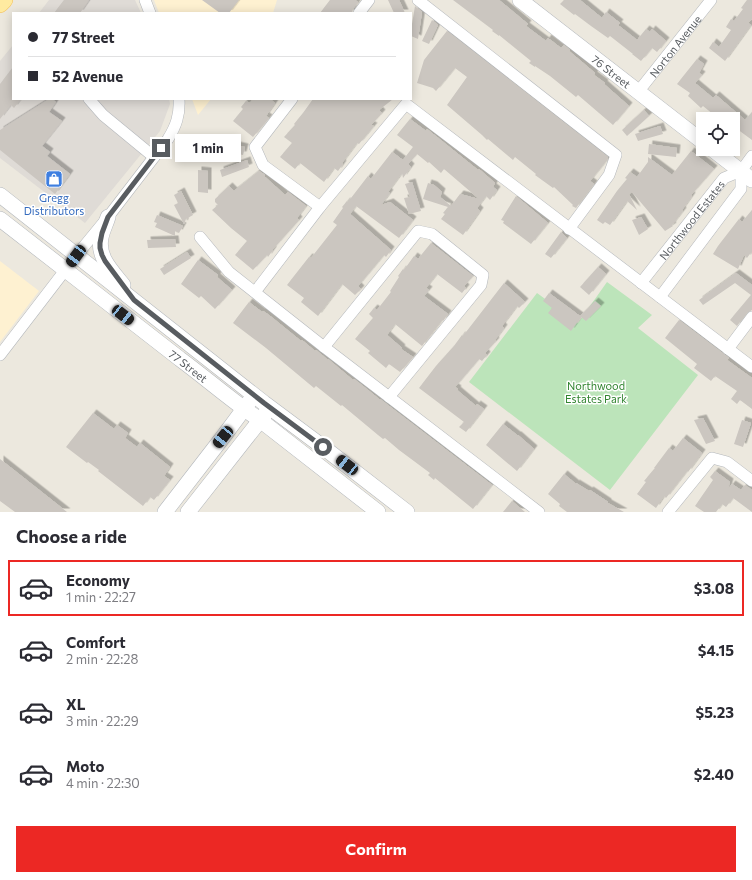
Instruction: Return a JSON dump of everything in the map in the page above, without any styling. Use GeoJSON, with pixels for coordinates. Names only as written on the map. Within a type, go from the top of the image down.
{"type":"FeatureCollection","features":[{"type":"Feature","properties":{"kind":"main road"},"geometry":{"type":"LineString","coordinates":[[0,4],[4,0]]}},
{"type":"Feature","properties":{"kind":"main road","name":"76 Street"},"geometry":{"type":"LineString","coordinates":[[520,0],[696,137]]}},
{"type":"Feature","properties":{"kind":"main road"},"geometry":{"type":"LineString","coordinates":[[721,156],[746,175]]}},
{"type":"Feature","properties":{"kind":"main road","name":"77 Street"},"geometry":{"type":"LineString","coordinates":[[0,195],[254,395],[265,414],[378,512]]}},
{"type":"Feature","properties":{"kind":"main road"},"geometry":{"type":"LineString","coordinates":[[108,217],[101,238],[100,248],[102,255],[134,300]]}},
{"type":"Feature","properties":{"kind":"main road","name":"77 Street"},"geometry":{"type":"LineString","coordinates":[[0,219],[244,409],[265,414]]}},
{"type":"Feature","properties":{"kind":"main road"},"geometry":{"type":"LineString","coordinates":[[165,512],[254,395]]}},
{"type":"Feature","properties":{"kind":"main road"},"geometry":{"type":"LineString","coordinates":[[188,512],[265,414],[310,444],[323,447],[407,512]]}},
{"type":"Feature","properties":{"kind":"street"},"geometry":{"type":"LineString","coordinates":[[145,0],[150,12]]}},
{"type":"Feature","properties":{"kind":"street"},"geometry":{"type":"LineString","coordinates":[[360,12],[369,0]]}},
{"type":"Feature","properties":{"kind":"street"},"geometry":{"type":"LineString","coordinates":[[418,0],[616,155],[609,175],[569,229]]}},
{"type":"Feature","properties":{"kind":"street","name":"Norton Avenue"},"geometry":{"type":"LineString","coordinates":[[638,92],[711,0]]}},
{"type":"Feature","properties":{"kind":"street"},"geometry":{"type":"LineString","coordinates":[[90,100],[103,116],[154,157]]}},
{"type":"Feature","properties":{"kind":"street"},"geometry":{"type":"LineString","coordinates":[[0,355],[168,140],[180,110],[179,100]]}},
{"type":"Feature","properties":{"kind":"street"},"geometry":{"type":"LineString","coordinates":[[291,100],[255,147],[263,165],[320,207]]}},
{"type":"Feature","properties":{"kind":"street"},"geometry":{"type":"LineString","coordinates":[[255,292],[320,207],[406,104],[752,367]]}},
{"type":"Feature","properties":{"kind":"street"},"geometry":{"type":"LineString","coordinates":[[746,175],[752,156]]}},
{"type":"Feature","properties":{"kind":"street","name":"Northwood Estates"},"geometry":{"type":"LineString","coordinates":[[641,283],[724,178],[746,175],[741,189],[660,297]]}},
{"type":"Feature","properties":{"kind":"street"},"geometry":{"type":"LineString","coordinates":[[324,347],[418,231],[432,234],[483,275],[481,285],[389,397]]}},
{"type":"Feature","properties":{"kind":"street"},"geometry":{"type":"LineString","coordinates":[[200,237],[229,272],[539,512]]}},
{"type":"Feature","properties":{"kind":"street"},"geometry":{"type":"LineString","coordinates":[[728,349],[752,317]]}},
{"type":"Feature","properties":{"kind":"street"},"geometry":{"type":"LineString","coordinates":[[668,512],[712,458],[727,462],[752,481]]}},
{"type":"Feature","properties":{"kind":"shaded area"},"geometry":{"type":"Polygon","coordinates":[[[49,0],[135,0],[141,12],[40,12],[49,0]]]}},
{"type":"Feature","properties":{"kind":"shaded area"},"geometry":{"type":"Polygon","coordinates":[[[154,0],[277,0],[273,12],[159,12],[154,0]]]}},
{"type":"Feature","properties":{"kind":"shaded area"},"geometry":{"type":"Polygon","coordinates":[[[12,46],[12,100],[169,100],[170,104],[160,131],[85,223],[0,158],[0,61],[12,46]]]}},
{"type":"Feature","properties":{"kind":"shaded area"},"geometry":{"type":"Polygon","coordinates":[[[192,100],[210,100],[198,115],[192,100]]]}},
{"type":"Feature","properties":{"kind":"shaded area"},"geometry":{"type":"Polygon","coordinates":[[[0,261],[39,291],[0,342],[0,261]]]}},
{"type":"Feature","properties":{"kind":"green space","name":"Northwood Estates Park"},"geometry":{"type":"Polygon","coordinates":[[[607,282],[652,315],[638,328],[698,375],[610,490],[469,382],[537,293],[578,323],[607,282]]]}},
{"type":"Feature","properties":{"kind":"building"},"geometry":{"type":"Polygon","coordinates":[[[64,0],[89,0],[81,12],[55,12],[64,0]]]}},
{"type":"Feature","properties":{"kind":"building"},"geometry":{"type":"Polygon","coordinates":[[[202,0],[239,0],[230,12],[219,12],[202,0]]]}},
{"type":"Feature","properties":{"kind":"building"},"geometry":{"type":"Polygon","coordinates":[[[330,0],[355,0],[358,2],[352,12],[321,12],[330,0]]]}},
{"type":"Feature","properties":{"kind":"building"},"geometry":{"type":"Polygon","coordinates":[[[388,0],[399,0],[405,12],[394,12],[388,0]]]}},
{"type":"Feature","properties":{"kind":"building"},"geometry":{"type":"Polygon","coordinates":[[[453,0],[499,0],[528,24],[526,26],[546,41],[548,38],[561,48],[564,45],[595,73],[594,75],[605,83],[604,84],[629,106],[613,125],[578,95],[576,97],[550,76],[529,63],[531,61],[453,0]]]}},
{"type":"Feature","properties":{"kind":"building"},"geometry":{"type":"Polygon","coordinates":[[[564,0],[580,0],[602,18],[606,12],[620,23],[618,25],[637,40],[646,29],[650,32],[652,29],[666,41],[657,52],[652,48],[641,61],[610,36],[608,38],[560,4],[564,0]]]}},
{"type":"Feature","properties":{"kind":"building"},"geometry":{"type":"Polygon","coordinates":[[[747,0],[752,0],[752,19],[748,23],[751,25],[725,61],[709,48],[713,42],[719,47],[731,30],[726,27],[731,19],[734,21],[743,9],[741,8],[747,0]]]}},
{"type":"Feature","properties":{"kind":"building"},"geometry":{"type":"Polygon","coordinates":[[[415,6],[422,12],[418,39],[412,36],[412,24],[415,6]]]}},
{"type":"Feature","properties":{"kind":"building"},"geometry":{"type":"Polygon","coordinates":[[[432,20],[438,25],[429,44],[422,41],[432,20]]]}},
{"type":"Feature","properties":{"kind":"building"},"geometry":{"type":"Polygon","coordinates":[[[447,31],[608,157],[590,181],[594,184],[576,208],[572,206],[573,205],[554,187],[553,188],[535,175],[536,174],[515,157],[513,160],[488,139],[487,140],[447,105],[467,77],[455,68],[436,91],[433,88],[417,83],[424,60],[447,31]]]}},
{"type":"Feature","properties":{"kind":"building"},"geometry":{"type":"Polygon","coordinates":[[[697,59],[704,64],[699,73],[702,75],[695,83],[713,98],[716,95],[736,112],[710,112],[703,106],[701,108],[688,96],[690,93],[677,84],[697,59]]]}},
{"type":"Feature","properties":{"kind":"building"},"geometry":{"type":"Polygon","coordinates":[[[12,68],[12,100],[20,100],[14,108],[11,105],[0,119],[0,84],[12,68]]]}},
{"type":"Feature","properties":{"kind":"building"},"geometry":{"type":"Polygon","coordinates":[[[47,100],[53,100],[56,102],[49,112],[62,121],[42,146],[50,152],[47,156],[70,174],[55,194],[0,150],[0,130],[47,100]]]}},
{"type":"Feature","properties":{"kind":"building"},"geometry":{"type":"Polygon","coordinates":[[[252,100],[271,100],[275,103],[266,116],[269,118],[253,137],[233,121],[243,109],[241,107],[246,101],[250,103],[252,100]]]}},
{"type":"Feature","properties":{"kind":"building"},"geometry":{"type":"Polygon","coordinates":[[[312,100],[392,100],[379,110],[382,113],[371,125],[374,126],[359,144],[357,143],[338,171],[334,168],[324,182],[300,163],[295,169],[280,157],[292,143],[284,137],[312,100]]]}},
{"type":"Feature","properties":{"kind":"building"},"geometry":{"type":"Polygon","coordinates":[[[644,110],[649,116],[627,136],[622,130],[644,110]]]}},
{"type":"Feature","properties":{"kind":"building"},"geometry":{"type":"Polygon","coordinates":[[[752,112],[752,140],[740,131],[740,116],[745,120],[752,112]]]}},
{"type":"Feature","properties":{"kind":"building"},"geometry":{"type":"Polygon","coordinates":[[[410,119],[426,131],[427,129],[478,170],[479,169],[495,183],[493,187],[497,190],[490,200],[486,196],[477,208],[480,211],[463,235],[441,219],[445,214],[443,213],[448,207],[423,199],[428,183],[434,185],[442,192],[440,197],[451,206],[460,194],[479,199],[444,169],[441,173],[417,154],[408,164],[411,167],[403,178],[402,173],[388,192],[390,193],[381,205],[390,202],[413,220],[399,238],[356,206],[350,214],[391,250],[386,257],[384,255],[358,286],[361,289],[355,295],[342,284],[318,316],[301,302],[304,298],[287,285],[337,225],[333,222],[343,208],[342,207],[347,201],[348,202],[368,176],[371,179],[392,152],[403,160],[413,147],[397,135],[410,119]]]}},
{"type":"Feature","properties":{"kind":"building"},"geometry":{"type":"Polygon","coordinates":[[[660,126],[663,134],[638,141],[635,134],[660,126]]]}},
{"type":"Feature","properties":{"kind":"building"},"geometry":{"type":"Polygon","coordinates":[[[219,141],[245,147],[243,155],[217,149],[219,141]]]}},
{"type":"Feature","properties":{"kind":"building"},"geometry":{"type":"Polygon","coordinates":[[[649,144],[677,148],[676,157],[648,154],[649,144]]]}},
{"type":"Feature","properties":{"kind":"building"},"geometry":{"type":"Polygon","coordinates":[[[691,151],[714,169],[691,195],[692,196],[682,210],[683,211],[672,225],[673,226],[665,231],[632,192],[629,194],[637,210],[627,201],[610,225],[605,222],[603,224],[597,220],[627,179],[625,178],[630,172],[637,177],[648,162],[648,157],[672,175],[691,151]]]}},
{"type":"Feature","properties":{"kind":"building"},"geometry":{"type":"Polygon","coordinates":[[[247,160],[249,167],[222,177],[220,170],[247,160]]]}},
{"type":"Feature","properties":{"kind":"building"},"geometry":{"type":"Polygon","coordinates":[[[198,170],[208,171],[208,193],[198,192],[198,170]]]}},
{"type":"Feature","properties":{"kind":"building"},"geometry":{"type":"Polygon","coordinates":[[[259,171],[285,195],[288,192],[306,206],[297,218],[299,220],[273,249],[268,257],[267,255],[253,270],[235,255],[247,241],[212,210],[218,205],[215,202],[215,199],[229,186],[234,191],[259,171]]]}},
{"type":"Feature","properties":{"kind":"building"},"geometry":{"type":"Polygon","coordinates":[[[412,182],[421,211],[409,214],[404,198],[410,197],[405,184],[412,182]]]}},
{"type":"Feature","properties":{"kind":"building"},"geometry":{"type":"Polygon","coordinates":[[[181,191],[193,215],[186,219],[184,224],[174,205],[178,203],[174,195],[181,191]]]}},
{"type":"Feature","properties":{"kind":"building"},"geometry":{"type":"Polygon","coordinates":[[[516,196],[548,223],[531,244],[501,220],[516,196]]]}},
{"type":"Feature","properties":{"kind":"building"},"geometry":{"type":"Polygon","coordinates":[[[752,210],[752,251],[747,258],[744,255],[738,269],[713,254],[739,219],[742,222],[752,210]]]}},
{"type":"Feature","properties":{"kind":"building"},"geometry":{"type":"Polygon","coordinates":[[[157,215],[183,226],[179,233],[175,231],[175,236],[155,227],[157,223],[154,222],[157,215]]]}},
{"type":"Feature","properties":{"kind":"building"},"geometry":{"type":"Polygon","coordinates":[[[641,217],[648,229],[639,235],[632,220],[641,217]]]}},
{"type":"Feature","properties":{"kind":"building"},"geometry":{"type":"Polygon","coordinates":[[[561,232],[567,238],[551,258],[545,254],[561,232]]]}},
{"type":"Feature","properties":{"kind":"building"},"geometry":{"type":"Polygon","coordinates":[[[175,239],[176,247],[148,248],[147,240],[175,239]]]}},
{"type":"Feature","properties":{"kind":"building"},"geometry":{"type":"Polygon","coordinates":[[[431,243],[473,276],[464,286],[466,288],[462,293],[437,274],[426,288],[429,290],[424,296],[448,314],[422,346],[395,324],[387,335],[402,348],[401,349],[413,357],[400,372],[389,364],[386,368],[368,353],[370,351],[355,339],[373,318],[369,314],[374,308],[377,310],[391,292],[390,291],[403,269],[404,270],[414,256],[418,259],[431,243]]]}},
{"type":"Feature","properties":{"kind":"building"},"geometry":{"type":"Polygon","coordinates":[[[187,252],[191,258],[164,275],[160,269],[187,252]]]}},
{"type":"Feature","properties":{"kind":"building"},"geometry":{"type":"Polygon","coordinates":[[[198,260],[218,275],[217,277],[232,290],[215,309],[201,296],[199,298],[181,284],[198,260]]]}},
{"type":"Feature","properties":{"kind":"building"},"geometry":{"type":"Polygon","coordinates":[[[598,267],[606,274],[589,295],[580,287],[598,267]]]}},
{"type":"Feature","properties":{"kind":"building"},"geometry":{"type":"Polygon","coordinates":[[[736,273],[752,285],[752,310],[747,313],[737,326],[730,320],[751,295],[735,283],[703,305],[699,300],[736,273]]]}},
{"type":"Feature","properties":{"kind":"building"},"geometry":{"type":"Polygon","coordinates":[[[504,283],[525,302],[519,308],[517,306],[502,326],[504,328],[495,340],[496,341],[485,353],[487,355],[482,361],[479,359],[455,387],[476,406],[477,404],[484,409],[466,432],[459,427],[464,422],[419,388],[462,335],[463,336],[504,283]]]}},
{"type":"Feature","properties":{"kind":"building"},"geometry":{"type":"Polygon","coordinates":[[[549,293],[580,316],[595,301],[601,306],[586,321],[581,317],[571,331],[548,313],[552,308],[543,301],[549,293]]]}},
{"type":"Feature","properties":{"kind":"building"},"geometry":{"type":"Polygon","coordinates":[[[249,302],[262,312],[263,311],[269,315],[301,341],[302,340],[315,351],[316,350],[328,359],[353,380],[354,379],[492,485],[473,509],[435,478],[434,480],[428,475],[430,473],[385,438],[383,439],[342,405],[341,406],[316,386],[314,388],[233,323],[249,302]]]}},
{"type":"Feature","properties":{"kind":"building"},"geometry":{"type":"Polygon","coordinates":[[[679,320],[729,358],[727,360],[752,378],[752,409],[740,400],[737,404],[731,399],[737,391],[715,376],[711,381],[694,368],[697,364],[665,338],[679,320]]]}},
{"type":"Feature","properties":{"kind":"building"},"geometry":{"type":"Polygon","coordinates":[[[93,413],[114,429],[117,425],[128,433],[125,438],[137,447],[140,443],[170,467],[164,476],[170,480],[154,500],[150,497],[143,506],[98,471],[99,470],[66,447],[93,413]]]}},
{"type":"Feature","properties":{"kind":"building"},"geometry":{"type":"Polygon","coordinates":[[[703,418],[715,441],[706,444],[694,420],[703,418]]]}},
{"type":"Feature","properties":{"kind":"building"},"geometry":{"type":"Polygon","coordinates":[[[742,420],[751,423],[743,447],[734,444],[742,420]]]}},
{"type":"Feature","properties":{"kind":"building"},"geometry":{"type":"Polygon","coordinates":[[[503,424],[534,449],[517,471],[486,445],[503,424]]]}},
{"type":"Feature","properties":{"kind":"building"},"geometry":{"type":"Polygon","coordinates":[[[683,438],[702,453],[666,498],[664,496],[656,508],[637,494],[646,482],[644,481],[669,448],[673,451],[683,438]]]}},
{"type":"Feature","properties":{"kind":"building"},"geometry":{"type":"Polygon","coordinates":[[[0,459],[67,512],[15,512],[0,501],[0,459]]]}},
{"type":"Feature","properties":{"kind":"building"},"geometry":{"type":"Polygon","coordinates":[[[715,471],[730,482],[728,489],[732,484],[741,490],[745,485],[752,490],[752,512],[733,498],[726,507],[722,504],[716,512],[704,512],[695,506],[713,480],[710,477],[715,471]]]}},
{"type":"Feature","properties":{"kind":"building"},"geometry":{"type":"Polygon","coordinates":[[[564,474],[576,484],[589,491],[590,490],[624,512],[567,512],[548,494],[564,474]]]}},
{"type":"Feature","properties":{"kind":"building"},"geometry":{"type":"Polygon","coordinates":[[[512,501],[525,512],[503,512],[512,501]]]}},
{"type":"Feature","properties":{"kind":"place","name":"Gregg Distributors"},"geometry":{"type":"Point","coordinates":[54,179]}},
{"type":"Feature","properties":{"kind":"route"},"geometry":{"type":"LineString","coordinates":[[161,148],[108,217],[100,243],[100,248],[105,261],[134,300],[264,403],[323,447]]}}]}
